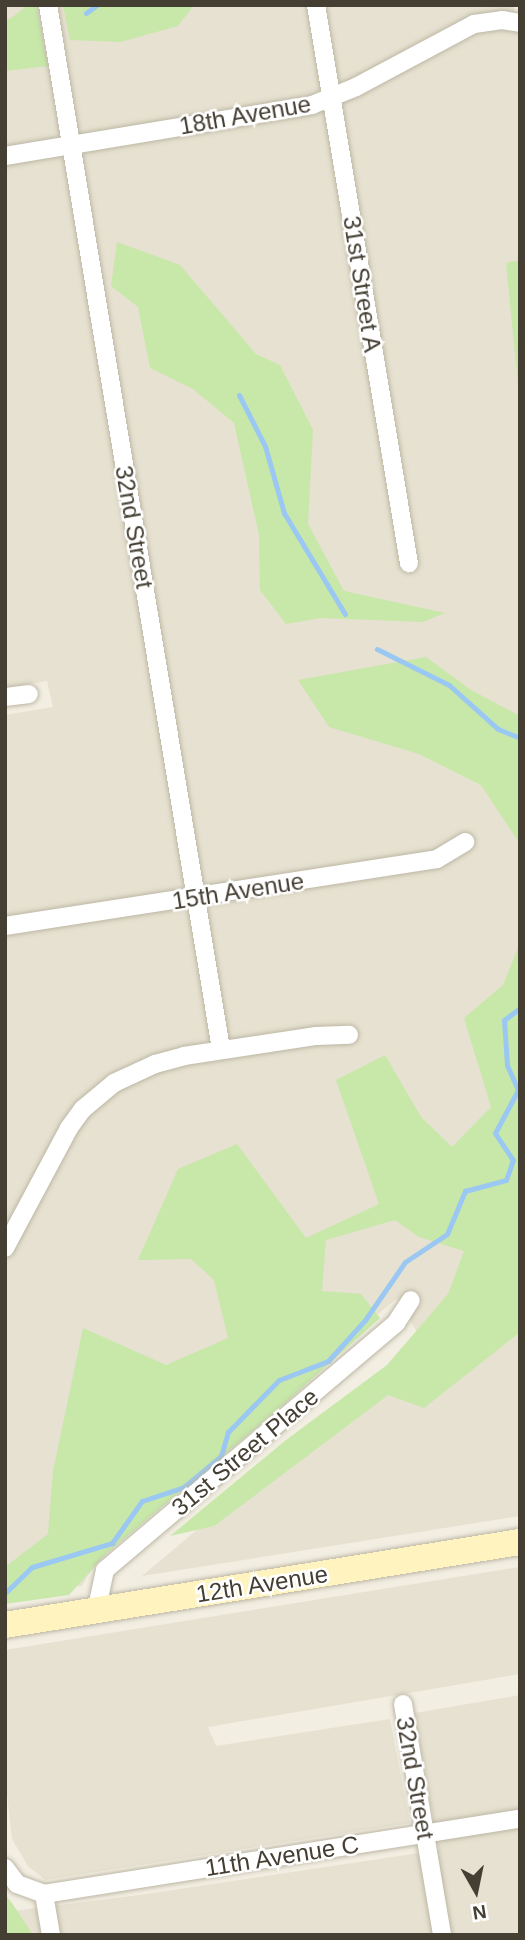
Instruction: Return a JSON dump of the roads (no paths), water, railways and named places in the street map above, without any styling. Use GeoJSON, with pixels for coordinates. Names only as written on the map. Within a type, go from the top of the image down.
{"type":"FeatureCollection","features":[{"type":"Feature","properties":{"kind":"street","name":"32nd Street"},"geometry":{"type":"LineString","coordinates":[[48,5],[221,1049]]}},
{"type":"Feature","properties":{"kind":"street","name":"31st Street A"},"geometry":{"type":"LineString","coordinates":[[316,5],[408,563]]}},
{"type":"Feature","properties":{"kind":"street","name":"18th Avenue"},"geometry":{"type":"LineString","coordinates":[[5,156],[312,105],[331,98],[474,24],[516,19]]}},
{"type":"Feature","properties":{"kind":"street"},"geometry":{"type":"LineString","coordinates":[[5,697],[29,694]]}},
{"type":"Feature","properties":{"kind":"street","name":"15th Avenue"},"geometry":{"type":"LineString","coordinates":[[5,926],[437,859],[465,842]]}},
{"type":"Feature","properties":{"kind":"street"},"geometry":{"type":"LineString","coordinates":[[5,1248],[55,1149],[83,1109],[102,1092],[155,1063],[221,1049],[316,1036],[349,1035]]}},
{"type":"Feature","properties":{"kind":"street","name":"31st Street Place"},"geometry":{"type":"LineString","coordinates":[[96,1612],[105,1570],[396,1323],[411,1300]]}},
{"type":"Feature","properties":{"kind":"street","name":"12th Avenue"},"geometry":{"type":"LineString","coordinates":[[5,1625],[520,1542]]}},
{"type":"Feature","properties":{"kind":"street","name":"32nd Street"},"geometry":{"type":"LineString","coordinates":[[403,1704],[442,1935]]}},
{"type":"Feature","properties":{"kind":"street","name":"11th Avenue C"},"geometry":{"type":"LineString","coordinates":[[44,1894],[520,1819]]}},
{"type":"Feature","properties":{"kind":"street"},"geometry":{"type":"LineString","coordinates":[[5,1868],[17,1884],[44,1894],[51,1935]]}},
{"type":"Feature","properties":{"kind":"waterway"},"geometry":{"type":"LineString","coordinates":[[86,13],[97,5]]}},
{"type":"Feature","properties":{"kind":"waterway"},"geometry":{"type":"LineString","coordinates":[[239,395],[265,446],[284,513],[345,614]]}},
{"type":"Feature","properties":{"kind":"waterway"},"geometry":{"type":"LineString","coordinates":[[377,649],[449,685],[498,729],[520,738]]}},
{"type":"Feature","properties":{"kind":"waterway"},"geometry":{"type":"LineString","coordinates":[[5,1593],[32,1567],[112,1543],[142,1501],[184,1487],[221,1456],[228,1432],[279,1380],[328,1361],[365,1320],[405,1262],[447,1234],[465,1191],[506,1180],[513,1160],[495,1133],[518,1090],[507,1065],[504,1020],[520,1008]]}}]}
